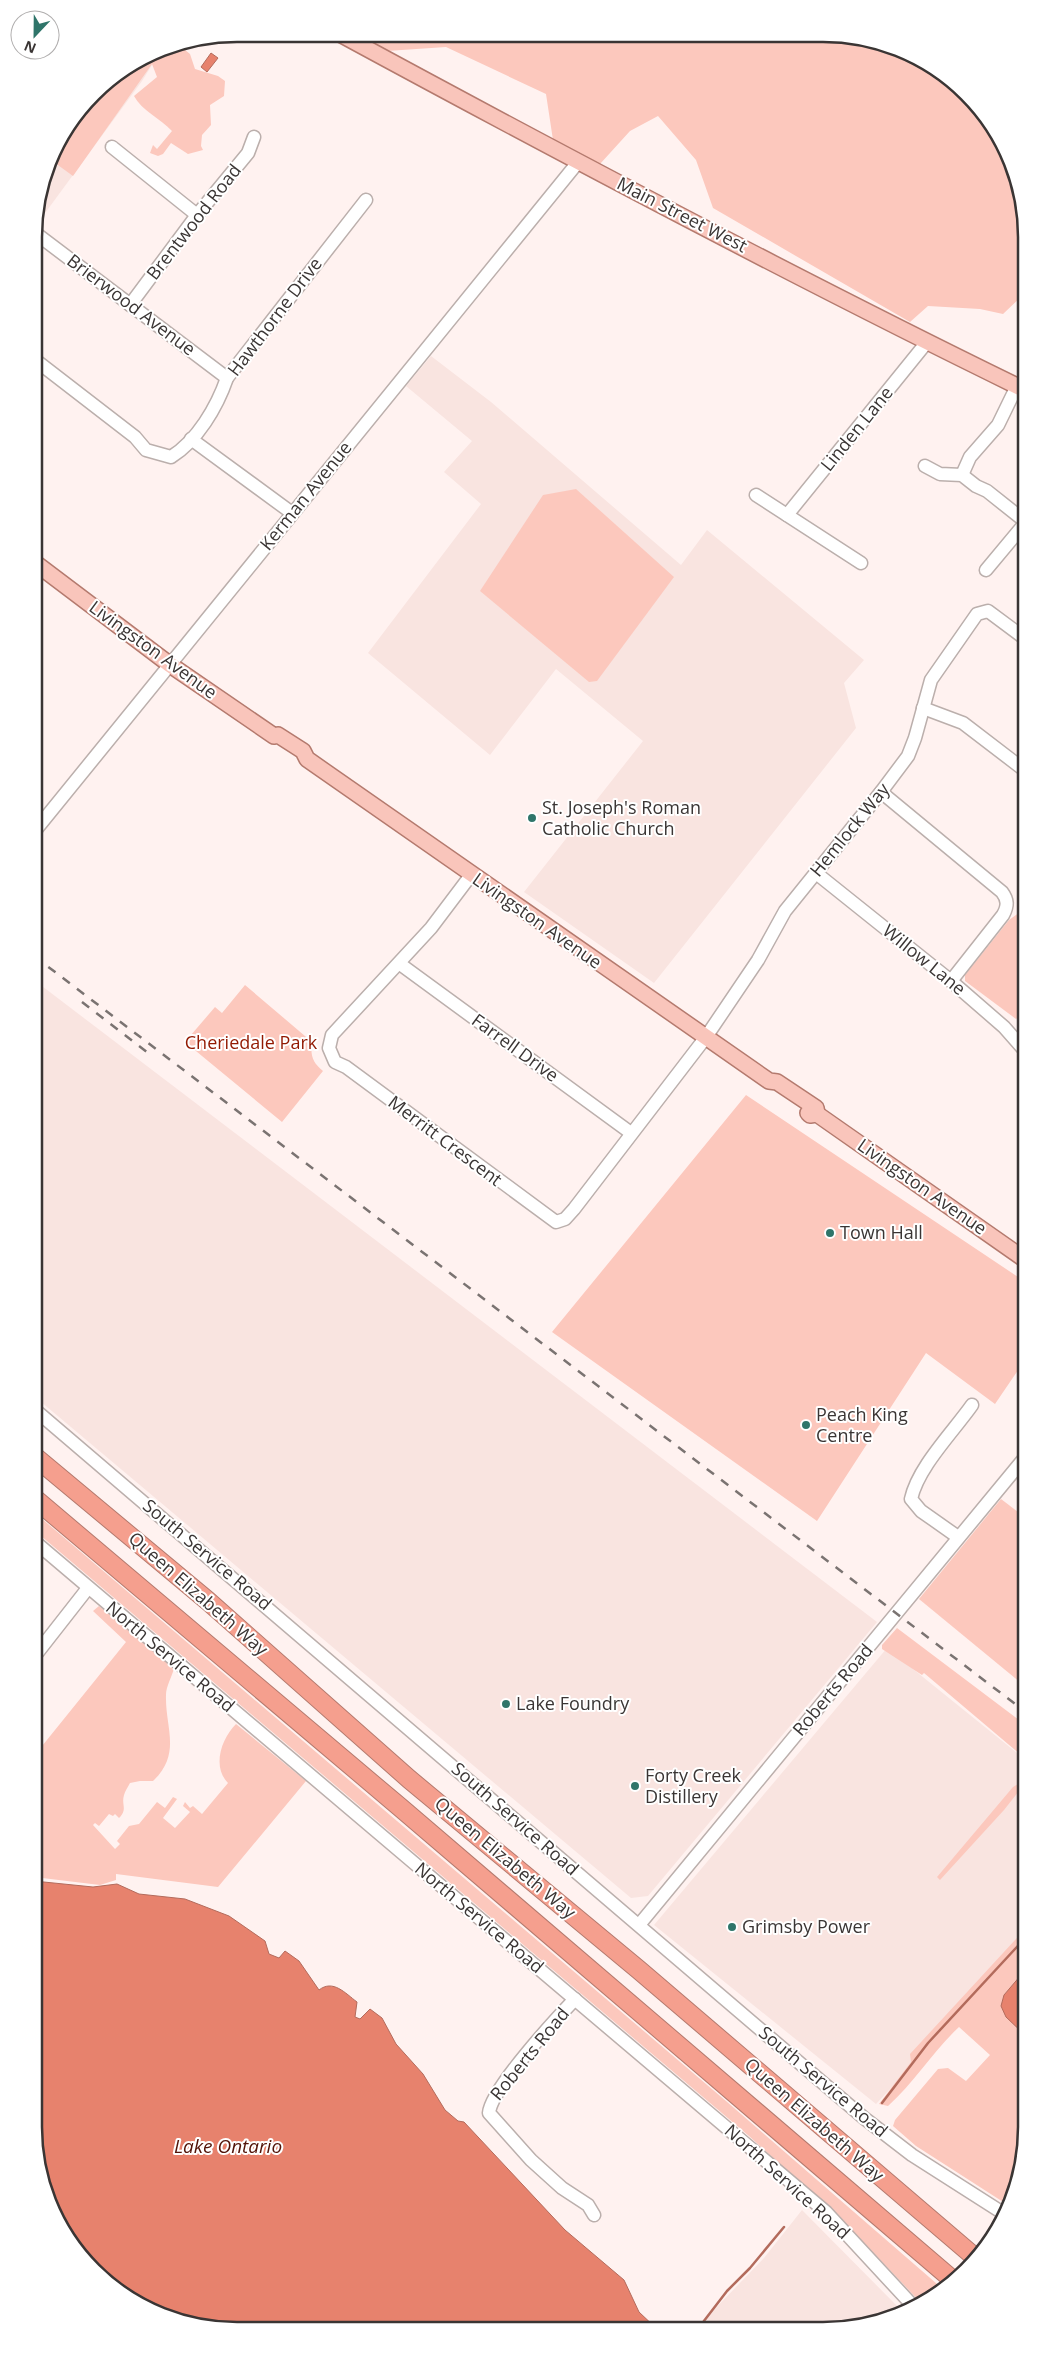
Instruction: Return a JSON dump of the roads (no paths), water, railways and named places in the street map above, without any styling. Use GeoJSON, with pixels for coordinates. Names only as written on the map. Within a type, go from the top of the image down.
{"type":"FeatureCollection","features":[{"type":"Feature","properties":{"kind":"highway","name":"Queen Elizabeth Way"},"geometry":{"type":"LineString","coordinates":[[42,1463],[208,1601],[409,1779],[631,1964],[971,2254]]}},
{"type":"Feature","properties":{"kind":"highway","name":"Queen Elizabeth Way"},"geometry":{"type":"LineString","coordinates":[[42,1505],[394,1802],[949,2277]]}},
{"type":"Feature","properties":{"kind":"main road","name":"Main Street West"},"geometry":{"type":"LineString","coordinates":[[355,42],[927,342],[1018,386]]}},
{"type":"Feature","properties":{"kind":"main road","name":"Livingston Avenue"},"geometry":{"type":"LineString","coordinates":[[42,568],[169,664],[274,736],[278,735],[303,751],[307,759],[471,875],[769,1081],[777,1082],[816,1108],[816,1114],[1018,1255]]}},
{"type":"Feature","properties":{"kind":"street","name":"Brentwood Road"},"geometry":{"type":"LineString","coordinates":[[130,305],[197,215],[248,153],[254,137]]}},
{"type":"Feature","properties":{"kind":"street"},"geometry":{"type":"LineString","coordinates":[[112,147],[197,215]]}},
{"type":"Feature","properties":{"kind":"street","name":"Kerman Avenue"},"geometry":{"type":"LineString","coordinates":[[42,822],[579,161]]}},
{"type":"Feature","properties":{"kind":"street","name":"Hawthorne Drive"},"geometry":{"type":"LineString","coordinates":[[42,365],[135,437],[146,450],[171,457],[191,439],[219,400],[227,378],[366,200]]}},
{"type":"Feature","properties":{"kind":"street","name":"Brierwood Avenue"},"geometry":{"type":"LineString","coordinates":[[42,238],[227,378]]}},
{"type":"Feature","properties":{"kind":"street","name":"Linden Lane"},"geometry":{"type":"LineString","coordinates":[[787,516],[927,342]]}},
{"type":"Feature","properties":{"kind":"street"},"geometry":{"type":"LineString","coordinates":[[962,475],[970,457],[998,425],[1018,394]]}},
{"type":"Feature","properties":{"kind":"street"},"geometry":{"type":"LineString","coordinates":[[191,439],[292,513]]}},
{"type":"Feature","properties":{"kind":"street"},"geometry":{"type":"LineString","coordinates":[[925,466],[940,474],[962,475],[976,486],[987,490],[1018,515]]}},
{"type":"Feature","properties":{"kind":"street"},"geometry":{"type":"LineString","coordinates":[[756,495],[861,563]]}},
{"type":"Feature","properties":{"kind":"street"},"geometry":{"type":"LineString","coordinates":[[986,570],[1018,532]]}},
{"type":"Feature","properties":{"kind":"street","name":"Hemlock Way"},"geometry":{"type":"LineString","coordinates":[[706,1038],[758,960],[785,911],[908,756],[931,680],[977,614],[988,611],[1018,633]]}},
{"type":"Feature","properties":{"kind":"street"},"geometry":{"type":"LineString","coordinates":[[923,708],[963,723],[1018,765]]}},
{"type":"Feature","properties":{"kind":"street"},"geometry":{"type":"LineString","coordinates":[[881,792],[1002,892],[1006,898],[1007,907],[1003,915],[951,981]]}},
{"type":"Feature","properties":{"kind":"street","name":"Willow Lane"},"geometry":{"type":"LineString","coordinates":[[816,873],[951,981],[1004,1027],[1018,1043]]}},
{"type":"Feature","properties":{"kind":"street","name":"Merritt Crescent"},"geometry":{"type":"LineString","coordinates":[[471,875],[431,928],[400,964],[332,1035],[329,1048],[335,1062],[346,1067],[556,1222],[565,1219],[706,1038]]}},
{"type":"Feature","properties":{"kind":"street","name":"Farrell Drive"},"geometry":{"type":"LineString","coordinates":[[400,964],[631,1133]]}},
{"type":"Feature","properties":{"kind":"street"},"geometry":{"type":"LineString","coordinates":[[958,1537],[921,1511],[911,1499],[914,1487],[926,1467],[972,1405]]}},
{"type":"Feature","properties":{"kind":"street","name":"South Service Road"},"geometry":{"type":"LineString","coordinates":[[42,1416],[864,2118],[912,2156],[1000,2211]]}},
{"type":"Feature","properties":{"kind":"street","name":"Roberts Road"},"geometry":{"type":"LineString","coordinates":[[639,1925],[1018,1466]]}},
{"type":"Feature","properties":{"kind":"street","name":"North Service Road"},"geometry":{"type":"LineString","coordinates":[[42,1548],[826,2212],[910,2302]]}},
{"type":"Feature","properties":{"kind":"street"},"geometry":{"type":"LineString","coordinates":[[42,1647],[88,1588]]}},
{"type":"Feature","properties":{"kind":"street","name":"Roberts Road"},"geometry":{"type":"LineString","coordinates":[[575,1999],[509,2076],[490,2104],[489,2113],[531,2160],[562,2188],[588,2205],[594,2215]]}},
{"type":"Feature","properties":{"kind":"water"},"geometry":{"type":"Polygon","coordinates":[[[211,53],[218,58],[207,72],[201,67],[211,53]]]}},
{"type":"Feature","properties":{"kind":"water","name":"Lake Ontario"},"geometry":{"type":"Polygon","coordinates":[[[42,1882],[93,1887],[117,1884],[139,1894],[185,1899],[229,1916],[265,1941],[269,1954],[279,1958],[285,1951],[299,1961],[319,1990],[329,1986],[334,1987],[343,1991],[357,2002],[355,2017],[360,2019],[370,2009],[382,2018],[396,2044],[423,2074],[445,2110],[458,2121],[464,2122],[565,2230],[624,2280],[639,2312],[650,2322],[225,2322],[200,2319],[163,2308],[129,2290],[91,2256],[75,2236],[57,2202],[46,2165],[42,2127],[42,1882]]]}},
{"type":"Feature","properties":{"kind":"water"},"geometry":{"type":"Polygon","coordinates":[[[1018,1979],[1018,2028],[1006,2017],[1001,2006],[1004,1995],[1018,1979]]]}},
{"type":"Feature","properties":{"kind":"waterway"},"geometry":{"type":"LineString","coordinates":[[882,2103],[928,2043],[1018,1946]]}},
{"type":"Feature","properties":{"kind":"waterway"},"geometry":{"type":"LineString","coordinates":[[703,2322],[727,2291],[750,2268],[784,2227]]}},
{"type":"Feature","properties":{"kind":"railway"},"geometry":{"type":"LineString","coordinates":[[42,962],[1018,1706]]}},
{"type":"Feature","properties":{"kind":"railway"},"geometry":{"type":"LineString","coordinates":[[82,1002],[147,1052]]}},
{"type":"Feature","properties":{"kind":"place","name":"St. Joseph's Roman Catholic Church"},"geometry":{"type":"Point","coordinates":[532,818]}},
{"type":"Feature","properties":{"kind":"place","name":"Town Hall"},"geometry":{"type":"Point","coordinates":[830,1233]}},
{"type":"Feature","properties":{"kind":"place","name":"Peach King Centre"},"geometry":{"type":"Point","coordinates":[806,1425]}},
{"type":"Feature","properties":{"kind":"place","name":"Lake Foundry"},"geometry":{"type":"Point","coordinates":[506,1704]}},
{"type":"Feature","properties":{"kind":"place","name":"Forty Creek Distillery"},"geometry":{"type":"Point","coordinates":[635,1786]}},
{"type":"Feature","properties":{"kind":"place","name":"Grimsby Power"},"geometry":{"type":"Point","coordinates":[732,1927]}},
{"type":"Feature","properties":{"kind":"park label","name":"Cheriedale Park"},"geometry":{"type":"Point","coordinates":[251,1043]}}]}
